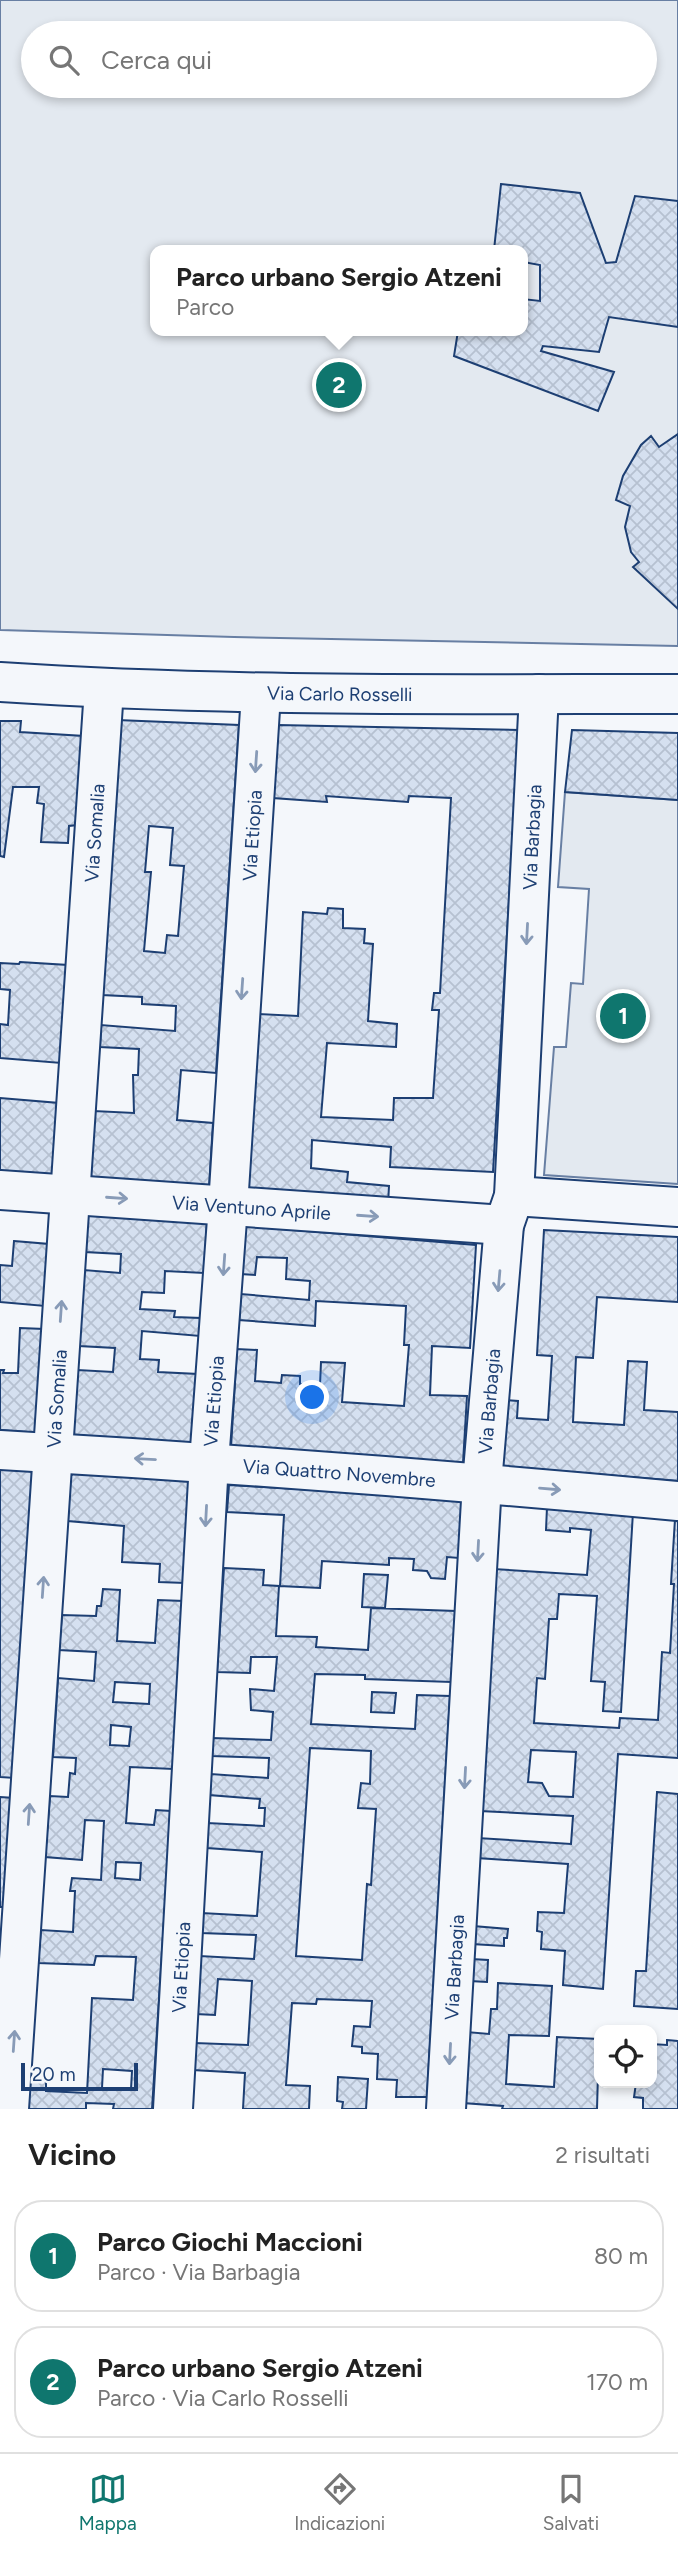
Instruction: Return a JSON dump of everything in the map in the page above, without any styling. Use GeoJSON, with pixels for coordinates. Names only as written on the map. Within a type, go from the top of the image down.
{"type":"FeatureCollection","features":[{"type":"Feature","properties":{"kind":"street","name":"Via Carlo Rosselli"},"geometry":{"type":"LineString","coordinates":[[0,682],[104,689],[261,694],[678,694]]}},
{"type":"Feature","properties":{"kind":"street","name":"Via Somalia"},"geometry":{"type":"LineString","coordinates":[[9,2109],[104,689]]}},
{"type":"Feature","properties":{"kind":"street","name":"Via Etiopia"},"geometry":{"type":"LineString","coordinates":[[173,2109],[209,1462],[261,694]]}},
{"type":"Feature","properties":{"kind":"street","name":"Via Barbagia"},"geometry":{"type":"LineString","coordinates":[[446,2109],[482,1483],[509,1211],[539,694]]}},
{"type":"Feature","properties":{"kind":"street","name":"Via Ventuno Aprile"},"geometry":{"type":"LineString","coordinates":[[0,1190],[228,1206],[509,1211],[678,1207]]}},
{"type":"Feature","properties":{"kind":"street","name":"Via Quattro Novembre"},"geometry":{"type":"LineString","coordinates":[[0,1450],[209,1462],[678,1501]]}},
{"type":"Feature","properties":{"kind":"shaded area"},"geometry":{"type":"Polygon","coordinates":[[[0,0],[678,0],[678,646],[0,630],[0,0]]]}},
{"type":"Feature","properties":{"kind":"shaded area"},"geometry":{"type":"Polygon","coordinates":[[[565,792],[678,800],[678,1184],[544,1175],[554,1047],[566,1047],[571,983],[583,984],[589,889],[558,887],[565,792]]]}},
{"type":"Feature","properties":{"kind":"building"},"geometry":{"type":"Polygon","coordinates":[[[501,184],[580,193],[606,263],[616,262],[635,196],[678,201],[678,327],[609,317],[599,352],[543,346],[541,351],[614,372],[598,411],[454,356],[457,336],[528,336],[528,300],[540,301],[540,265],[528,263],[528,245],[495,245],[501,184]]]}},
{"type":"Feature","properties":{"kind":"building"},"geometry":{"type":"Polygon","coordinates":[[[678,434],[678,609],[633,567],[639,562],[631,552],[625,527],[630,506],[616,500],[623,476],[641,445],[651,436],[659,447],[678,434]]]}},
{"type":"Feature","properties":{"kind":"building"},"geometry":{"type":"Polygon","coordinates":[[[117,720],[239,725],[216,1073],[181,1070],[177,1120],[213,1123],[209,1188],[90,1180],[94,1111],[134,1113],[133,1075],[138,1075],[139,1049],[100,1047],[101,1025],[175,1031],[176,1006],[142,1004],[142,997],[102,995],[117,720]],[[149,826],[145,872],[151,872],[144,951],[165,953],[167,935],[178,936],[184,866],[170,865],[173,828],[149,826]]]}},
{"type":"Feature","properties":{"kind":"building"},"geometry":{"type":"Polygon","coordinates":[[[0,721],[21,721],[20,732],[84,736],[77,825],[69,826],[68,843],[41,842],[44,804],[37,803],[39,787],[13,787],[4,857],[0,856],[0,721]]]}},
{"type":"Feature","properties":{"kind":"building"},"geometry":{"type":"Polygon","coordinates":[[[278,725],[519,730],[493,1172],[390,1167],[391,1147],[312,1140],[311,1168],[348,1172],[347,1182],[389,1186],[388,1205],[246,1196],[259,1014],[298,1016],[303,912],[327,914],[328,908],[343,909],[343,928],[365,929],[364,943],[373,944],[368,1021],[397,1024],[396,1047],[327,1043],[321,1117],[393,1120],[394,1098],[433,1098],[439,1010],[432,1010],[434,993],[440,993],[451,798],[409,796],[408,802],[326,796],[327,802],[273,798],[278,725]]]}},
{"type":"Feature","properties":{"kind":"building"},"geometry":{"type":"Polygon","coordinates":[[[572,730],[678,733],[678,800],[565,792],[572,730]]]}},
{"type":"Feature","properties":{"kind":"building"},"geometry":{"type":"Polygon","coordinates":[[[0,963],[68,965],[61,1063],[0,1058],[0,1024],[8,1025],[10,990],[0,989],[0,963]]]}},
{"type":"Feature","properties":{"kind":"building"},"geometry":{"type":"Polygon","coordinates":[[[0,1098],[59,1103],[54,1179],[0,1173],[0,1098]]]}},
{"type":"Feature","properties":{"kind":"building"},"geometry":{"type":"Polygon","coordinates":[[[88,1214],[207,1222],[204,1273],[165,1271],[164,1293],[142,1292],[140,1309],[175,1311],[174,1317],[201,1318],[200,1336],[142,1331],[140,1359],[159,1360],[158,1372],[198,1374],[194,1443],[73,1435],[78,1370],[113,1372],[115,1348],[79,1346],[84,1270],[120,1273],[121,1254],[85,1252],[88,1214]]]}},
{"type":"Feature","properties":{"kind":"building"},"geometry":{"type":"Polygon","coordinates":[[[245,1226],[476,1245],[470,1348],[432,1346],[430,1395],[467,1396],[463,1463],[231,1447],[237,1349],[257,1350],[255,1381],[281,1383],[282,1375],[300,1376],[300,1384],[320,1385],[321,1362],[345,1363],[342,1402],[404,1406],[409,1345],[404,1345],[406,1306],[316,1301],[315,1326],[239,1320],[241,1294],[309,1300],[310,1281],[286,1279],[287,1258],[257,1257],[255,1275],[241,1274],[245,1226]]]}},
{"type":"Feature","properties":{"kind":"building"},"geometry":{"type":"Polygon","coordinates":[[[544,1230],[678,1237],[678,1302],[597,1297],[593,1358],[576,1357],[573,1422],[624,1425],[628,1361],[647,1362],[644,1410],[678,1412],[678,1481],[499,1466],[503,1400],[518,1401],[517,1418],[548,1420],[552,1356],[537,1355],[544,1230]]]}},
{"type":"Feature","properties":{"kind":"building"},"geometry":{"type":"Polygon","coordinates":[[[14,1241],[49,1244],[45,1306],[0,1302],[0,1265],[12,1266],[14,1241]]]}},
{"type":"Feature","properties":{"kind":"building"},"geometry":{"type":"Polygon","coordinates":[[[20,1328],[44,1329],[38,1433],[0,1430],[0,1370],[4,1370],[3,1373],[18,1373],[20,1328]]]}},
{"type":"Feature","properties":{"kind":"building"},"geometry":{"type":"Polygon","coordinates":[[[0,1466],[32,1468],[35,1472],[15,1778],[0,1777],[0,1466]]]}},
{"type":"Feature","properties":{"kind":"building"},"geometry":{"type":"Polygon","coordinates":[[[77,1472],[192,1481],[185,1583],[159,1582],[160,1564],[122,1562],[124,1526],[68,1521],[70,1476],[77,1472]]]}},
{"type":"Feature","properties":{"kind":"building"},"geometry":{"type":"Polygon","coordinates":[[[229,1485],[463,1498],[459,1558],[447,1557],[445,1579],[431,1578],[427,1571],[413,1570],[414,1559],[389,1558],[389,1565],[322,1561],[320,1588],[280,1586],[284,1515],[227,1512],[229,1485]]]}},
{"type":"Feature","properties":{"kind":"building"},"geometry":{"type":"Polygon","coordinates":[[[547,1507],[633,1512],[621,1712],[603,1711],[605,1682],[591,1681],[597,1596],[559,1594],[557,1619],[549,1619],[545,1679],[537,1678],[534,1723],[619,1728],[620,1718],[658,1720],[662,1652],[670,1653],[674,1584],[671,1584],[675,1519],[678,1519],[678,1758],[618,1754],[603,1989],[563,1985],[565,1951],[541,1949],[542,1932],[537,1931],[538,1912],[564,1913],[568,1864],[477,1858],[478,1838],[571,1844],[573,1816],[480,1811],[494,1569],[587,1575],[591,1530],[546,1530],[547,1507]],[[531,1750],[528,1782],[542,1783],[549,1796],[573,1797],[576,1752],[531,1750]]]}},
{"type":"Feature","properties":{"kind":"building"},"geometry":{"type":"Polygon","coordinates":[[[224,1568],[264,1570],[263,1585],[279,1586],[276,1636],[317,1637],[316,1647],[368,1650],[371,1608],[456,1611],[451,1682],[315,1674],[311,1724],[415,1729],[417,1695],[450,1696],[427,2097],[396,2097],[397,2080],[377,2079],[378,2054],[362,2053],[362,2047],[352,2046],[354,2026],[370,2027],[372,2001],[317,1999],[316,2004],[292,2003],[286,2085],[310,2086],[309,2109],[243,2109],[245,2073],[193,2070],[195,2043],[248,2045],[252,1981],[218,1979],[215,2015],[196,2014],[200,1956],[254,1959],[256,1935],[201,1933],[202,1913],[257,1916],[262,1852],[207,1848],[208,1823],[264,1826],[265,1808],[259,1808],[260,1799],[209,1795],[211,1774],[268,1778],[269,1758],[212,1756],[213,1738],[271,1740],[273,1712],[251,1710],[250,1689],[274,1691],[277,1657],[251,1657],[250,1673],[217,1672],[224,1568]],[[310,1748],[296,1956],[362,1960],[376,1809],[358,1808],[361,1783],[370,1784],[371,1751],[310,1748]]]}},
{"type":"Feature","properties":{"kind":"building"},"geometry":{"type":"Polygon","coordinates":[[[364,1574],[388,1575],[385,1608],[362,1607],[364,1574]]]}},
{"type":"Feature","properties":{"kind":"building"},"geometry":{"type":"Polygon","coordinates":[[[103,1589],[120,1590],[117,1641],[155,1643],[158,1600],[184,1601],[173,1769],[130,1767],[126,1823],[154,1825],[156,1810],[171,1811],[152,2109],[113,2109],[114,2104],[86,2103],[86,2109],[28,2109],[30,2079],[46,2080],[46,2091],[87,2093],[92,1998],[133,2000],[136,1957],[96,1956],[94,1965],[38,1963],[41,1930],[73,1932],[75,1891],[70,1891],[72,1878],[101,1880],[104,1821],[85,1820],[82,1860],[45,1857],[50,1796],[68,1797],[70,1773],[75,1774],[76,1758],[53,1757],[58,1678],[94,1681],[96,1652],[59,1650],[62,1615],[96,1616],[97,1606],[101,1606],[103,1589]],[[115,1682],[113,1702],[149,1704],[150,1684],[115,1682]],[[111,1725],[110,1745],[129,1746],[131,1727],[111,1725]],[[116,1862],[115,1878],[140,1880],[141,1863],[116,1862]],[[103,2069],[102,2088],[131,2089],[132,2071],[103,2069]]]}},
{"type":"Feature","properties":{"kind":"building"},"geometry":{"type":"Polygon","coordinates":[[[372,1692],[396,1693],[394,1713],[371,1712],[372,1692]]]}},
{"type":"Feature","properties":{"kind":"building"},"geometry":{"type":"Polygon","coordinates":[[[657,1792],[678,1794],[678,2009],[634,2006],[636,1971],[646,1971],[657,1792]]]}},
{"type":"Feature","properties":{"kind":"building"},"geometry":{"type":"Polygon","coordinates":[[[0,1797],[14,1798],[7,1907],[0,1907],[0,1797]]]}},
{"type":"Feature","properties":{"kind":"building"},"geometry":{"type":"Polygon","coordinates":[[[473,1926],[508,1929],[504,1946],[472,1944],[473,1926]]]}},
{"type":"Feature","properties":{"kind":"building"},"geometry":{"type":"Polygon","coordinates":[[[471,1959],[488,1960],[487,1982],[470,1981],[471,1959]]]}},
{"type":"Feature","properties":{"kind":"building"},"geometry":{"type":"Polygon","coordinates":[[[498,1983],[552,1986],[549,2036],[509,2035],[506,2084],[554,2087],[557,2037],[594,2039],[594,2088],[598,2088],[597,2109],[502,2109],[503,2106],[463,2103],[467,2032],[489,2034],[491,2009],[497,2009],[498,1983]]]}},
{"type":"Feature","properties":{"kind":"building"},"geometry":{"type":"Polygon","coordinates":[[[667,2040],[678,2041],[678,2109],[643,2109],[643,2098],[634,2097],[635,2088],[657,2088],[657,2044],[667,2045],[667,2040]]]}},
{"type":"Feature","properties":{"kind":"building"},"geometry":{"type":"Polygon","coordinates":[[[338,2077],[368,2079],[366,2109],[342,2109],[343,2102],[337,2101],[338,2077]]]}},
{"type":"Feature","properties":{"kind":"place","name":"Parco urbano Sergio Atzeni"},"geometry":{"type":"Point","coordinates":[339,385]}},
{"type":"Feature","properties":{"kind":"place","name":"Parco Giochi Maccioni"},"geometry":{"type":"Point","coordinates":[623,1016]}}]}
